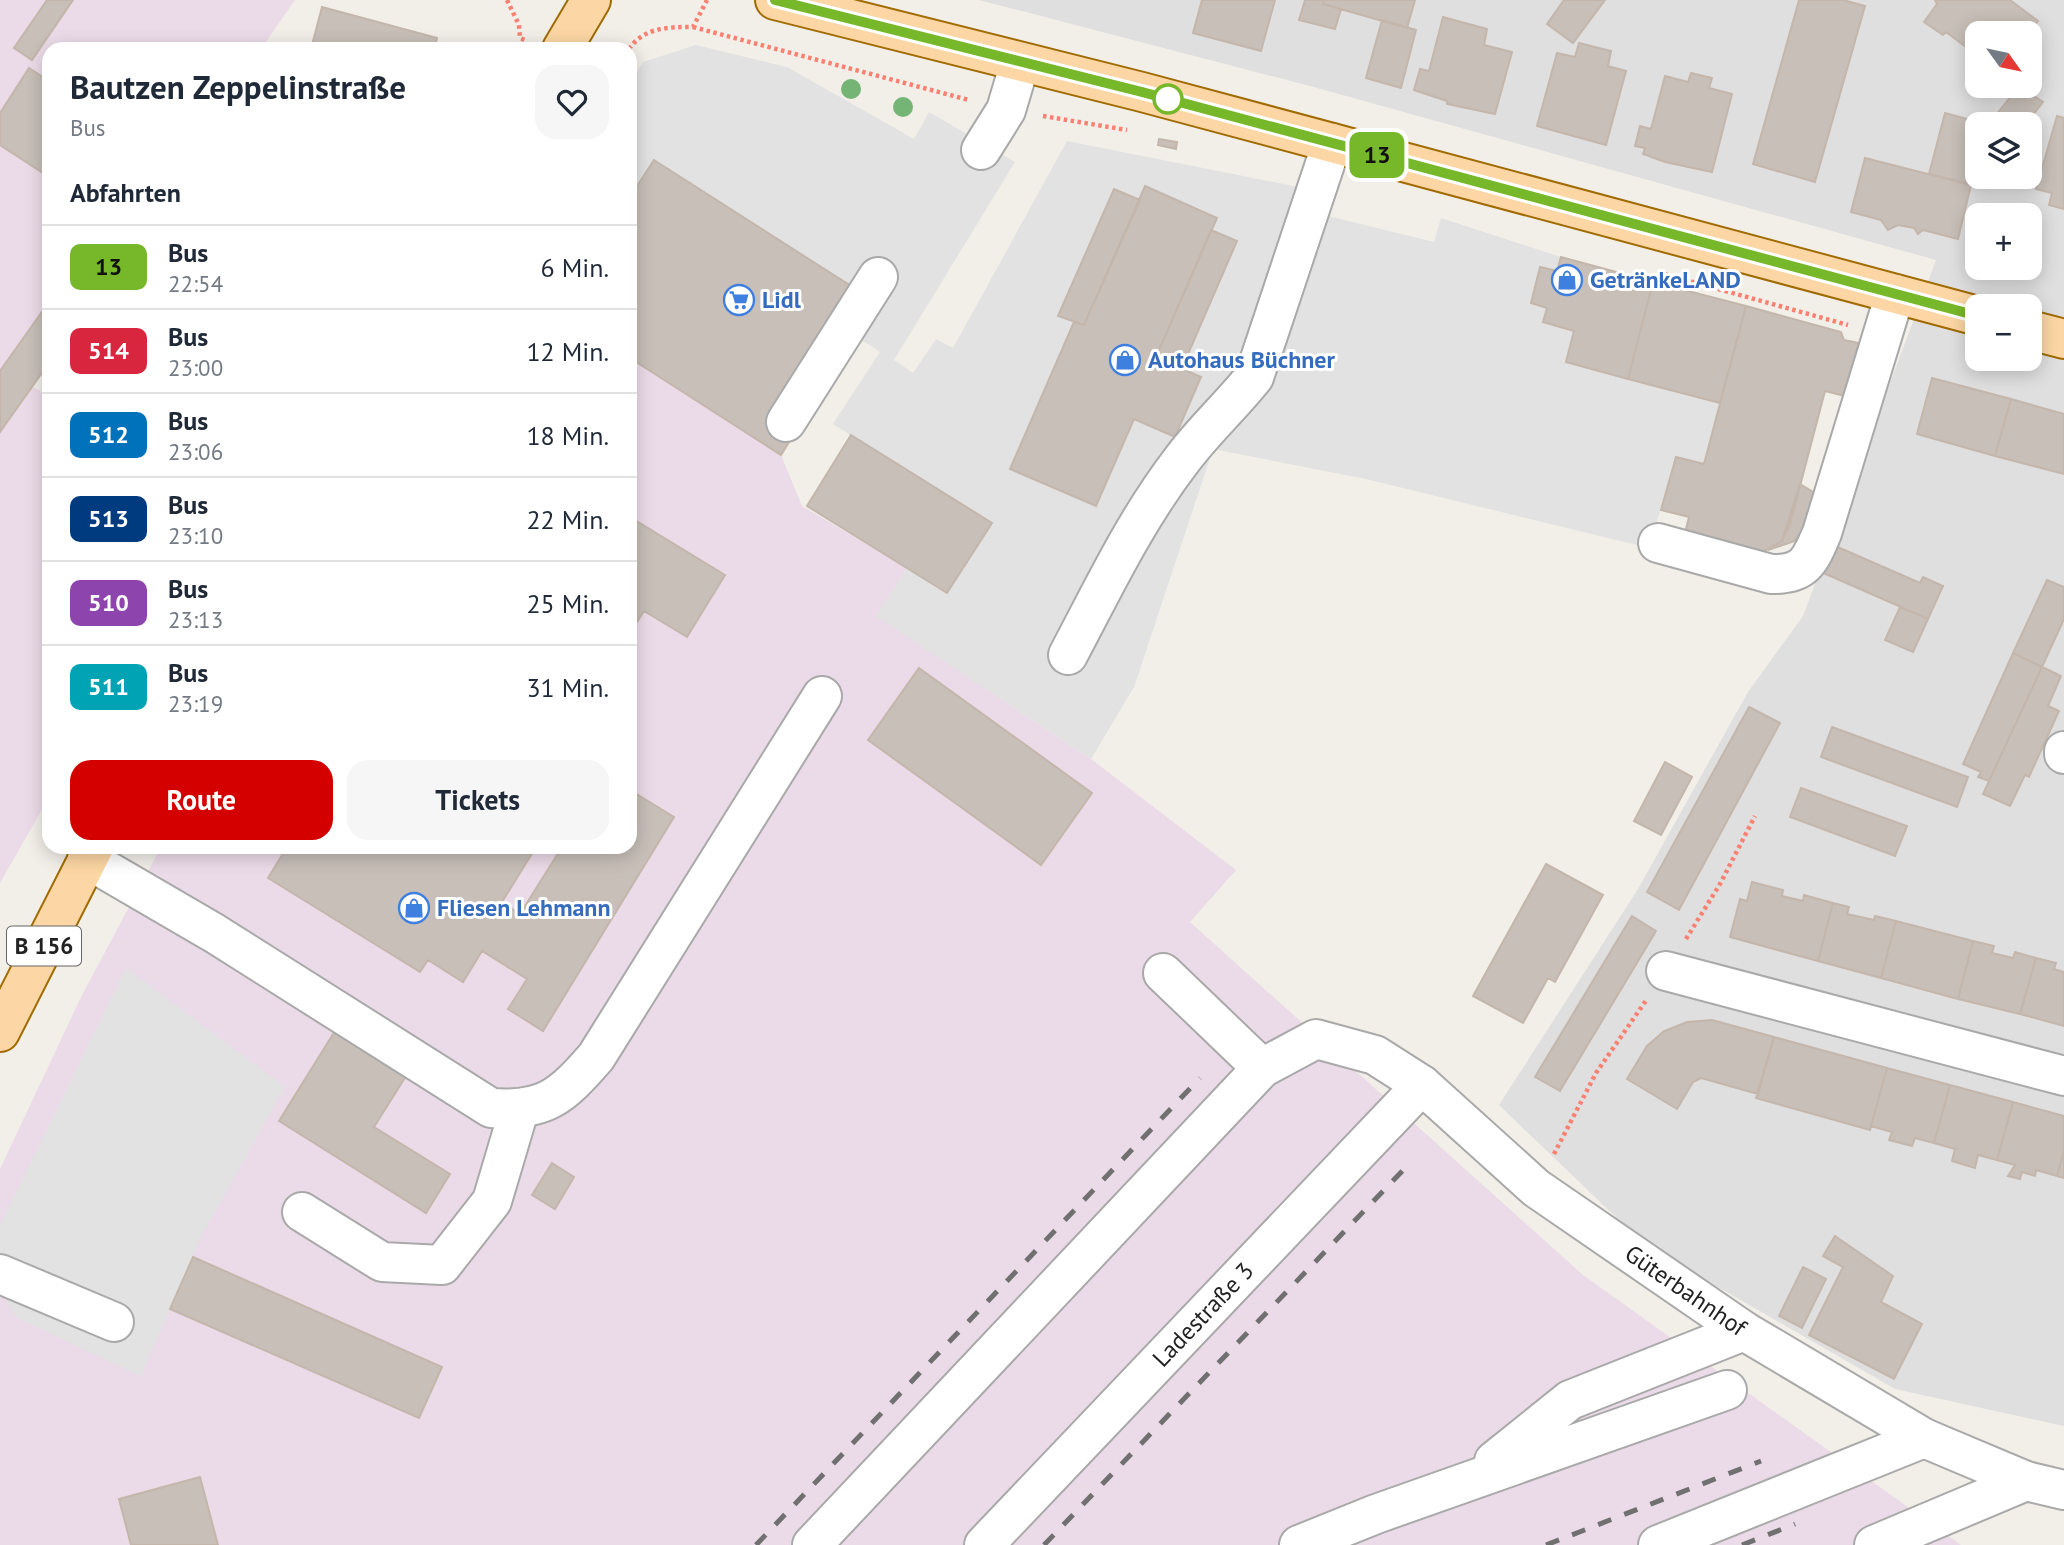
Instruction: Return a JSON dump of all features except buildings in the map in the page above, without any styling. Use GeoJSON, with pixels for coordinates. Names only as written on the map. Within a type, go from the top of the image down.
{"type":"FeatureCollection","features":[{"type":"Feature","properties":{"kind":"main road"},"geometry":{"type":"LineString","coordinates":[[550,42],[592,0]]}},
{"type":"Feature","properties":{"kind":"main road"},"geometry":{"type":"LineString","coordinates":[[775,0],[1332,143],[1965,313]]}},
{"type":"Feature","properties":{"kind":"main road"},"geometry":{"type":"LineString","coordinates":[[2042,333],[2064,339]]}},
{"type":"Feature","properties":{"kind":"main road","name":"B 156"},"geometry":{"type":"LineString","coordinates":[[0,1032],[90,854]]}},
{"type":"Feature","properties":{"kind":"street"},"geometry":{"type":"LineString","coordinates":[[981,150],[1006,110],[1020,63]]}},
{"type":"Feature","properties":{"kind":"street"},"geometry":{"type":"LineString","coordinates":[[1068,655],[1139,520],[1208,427],[1232,405],[1254,377],[1332,143]]}},
{"type":"Feature","properties":{"kind":"street"},"geometry":{"type":"LineString","coordinates":[[786,422],[878,277]]}},
{"type":"Feature","properties":{"kind":"street"},"geometry":{"type":"LineString","coordinates":[[1658,543],[1771,574],[1788,574],[1801,570],[1813,555],[1822,533],[1895,294]]}},
{"type":"Feature","properties":{"kind":"street"},"geometry":{"type":"LineString","coordinates":[[93,854],[491,1108],[519,1110],[564,1094],[596,1057],[822,696]]}},
{"type":"Feature","properties":{"kind":"street"},"geometry":{"type":"LineString","coordinates":[[1666,971],[2064,1076]]}},
{"type":"Feature","properties":{"kind":"street"},"geometry":{"type":"LineString","coordinates":[[1163,973],[1262,1068]]}},
{"type":"Feature","properties":{"kind":"street","name":"Güterbahnhof"},"geometry":{"type":"LineString","coordinates":[[812,1545],[1262,1068],[1316,1039],[1375,1055],[1422,1085],[1536,1188],[1744,1331],[1924,1438],[2026,1481],[2064,1490]]}},
{"type":"Feature","properties":{"kind":"street","name":"Ladestraße 3"},"geometry":{"type":"LineString","coordinates":[[984,1545],[1422,1085]]}},
{"type":"Feature","properties":{"kind":"street"},"geometry":{"type":"LineString","coordinates":[[302,1213],[382,1262],[442,1265],[492,1201],[519,1110]]}},
{"type":"Feature","properties":{"kind":"street"},"geometry":{"type":"LineString","coordinates":[[0,1273],[114,1322]]}},
{"type":"Feature","properties":{"kind":"street"},"geometry":{"type":"LineString","coordinates":[[1470,1480],[1570,1400],[1744,1331]]}},
{"type":"Feature","properties":{"kind":"street"},"geometry":{"type":"LineString","coordinates":[[1299,1545],[1470,1480],[1727,1390]]}},
{"type":"Feature","properties":{"kind":"street"},"geometry":{"type":"LineString","coordinates":[[1658,1545],[1924,1438]]}},
{"type":"Feature","properties":{"kind":"street"},"geometry":{"type":"LineString","coordinates":[[1874,1545],[2026,1481]]}},
{"type":"Feature","properties":{"kind":"path"},"geometry":{"type":"LineString","coordinates":[[507,0],[519,25],[520,38],[533,42]]}},
{"type":"Feature","properties":{"kind":"path"},"geometry":{"type":"LineString","coordinates":[[634,42],[661,27],[692,27],[707,0]]}},
{"type":"Feature","properties":{"kind":"path"},"geometry":{"type":"LineString","coordinates":[[1536,1188],[1596,1073],[1666,971],[1720,884],[1755,816]]}},
{"type":"Feature","properties":{"kind":"shaded area"},"geometry":{"type":"Polygon","coordinates":[[[0,0],[295,0],[266,42],[42,42],[42,369],[31,385],[42,392],[42,809],[0,883],[0,0]]]}},
{"type":"Feature","properties":{"kind":"shaded area"},"geometry":{"type":"Polygon","coordinates":[[[979,0],[2064,0],[2064,1426],[1895,1389],[1645,1245],[1499,1105],[1638,889],[1748,692],[1803,616],[1936,260],[1310,86],[979,0]]]}},
{"type":"Feature","properties":{"kind":"shaded area"},"geometry":{"type":"Polygon","coordinates":[[[696,45],[787,67],[914,139],[929,112],[1015,162],[894,360],[913,373],[936,339],[953,348],[1067,141],[1334,194],[1328,216],[1434,242],[1441,218],[1561,257],[1557,271],[1540,268],[1531,303],[1547,308],[1544,322],[1574,331],[1566,362],[1720,403],[1704,464],[1676,457],[1649,548],[1366,479],[1213,449],[1134,687],[1091,759],[876,616],[907,568],[947,593],[991,524],[833,424],[880,352],[834,322],[854,288],[654,160],[637,186],[637,71],[643,62],[696,45]],[[1145,186],[1084,325],[1074,323],[1010,469],[1096,506],[1134,419],[1175,437],[1201,377],[1156,357],[1217,218],[1145,186]]]}},
{"type":"Feature","properties":{"kind":"shaded area"},"geometry":{"type":"Polygon","coordinates":[[[637,362],[781,455],[802,506],[907,568],[877,616],[1091,759],[1236,870],[1190,922],[1583,1275],[1961,1545],[0,1545],[0,1169],[82,995],[157,854],[637,854],[637,362]]]}},
{"type":"Feature","properties":{"kind":"shaded area"},"geometry":{"type":"Polygon","coordinates":[[[126,968],[285,1087],[202,1235],[141,1376],[17,1318],[3,1296],[0,1272],[0,1225],[126,968]]]}},
{"type":"Feature","properties":{"kind":"railway"},"geometry":{"type":"LineString","coordinates":[[756,1545],[1200,1078]]}},
{"type":"Feature","properties":{"kind":"railway"},"geometry":{"type":"LineString","coordinates":[[1044,1545],[1408,1165]]}},
{"type":"Feature","properties":{"kind":"railway"},"geometry":{"type":"LineString","coordinates":[[1546,1545],[1761,1461]]}},
{"type":"Feature","properties":{"kind":"railway"},"geometry":{"type":"LineString","coordinates":[[1742,1545],[1795,1524]]}},
{"type":"Feature","properties":{"kind":"bus line","name":"13"},"geometry":{"type":"LineString","coordinates":[[775,0],[1142,92],[1965,313]]}},
{"type":"Feature","properties":{"kind":"place","name":"GetränkeLAND"},"geometry":{"type":"Point","coordinates":[1567,280]}},
{"type":"Feature","properties":{"kind":"place","name":"Lidl"},"geometry":{"type":"Point","coordinates":[739,300]}},
{"type":"Feature","properties":{"kind":"place","name":"Autohaus Büchner"},"geometry":{"type":"Point","coordinates":[1125,360]}},
{"type":"Feature","properties":{"kind":"place","name":"Fliesen Lehmann"},"geometry":{"type":"Point","coordinates":[414,908]}}]}
